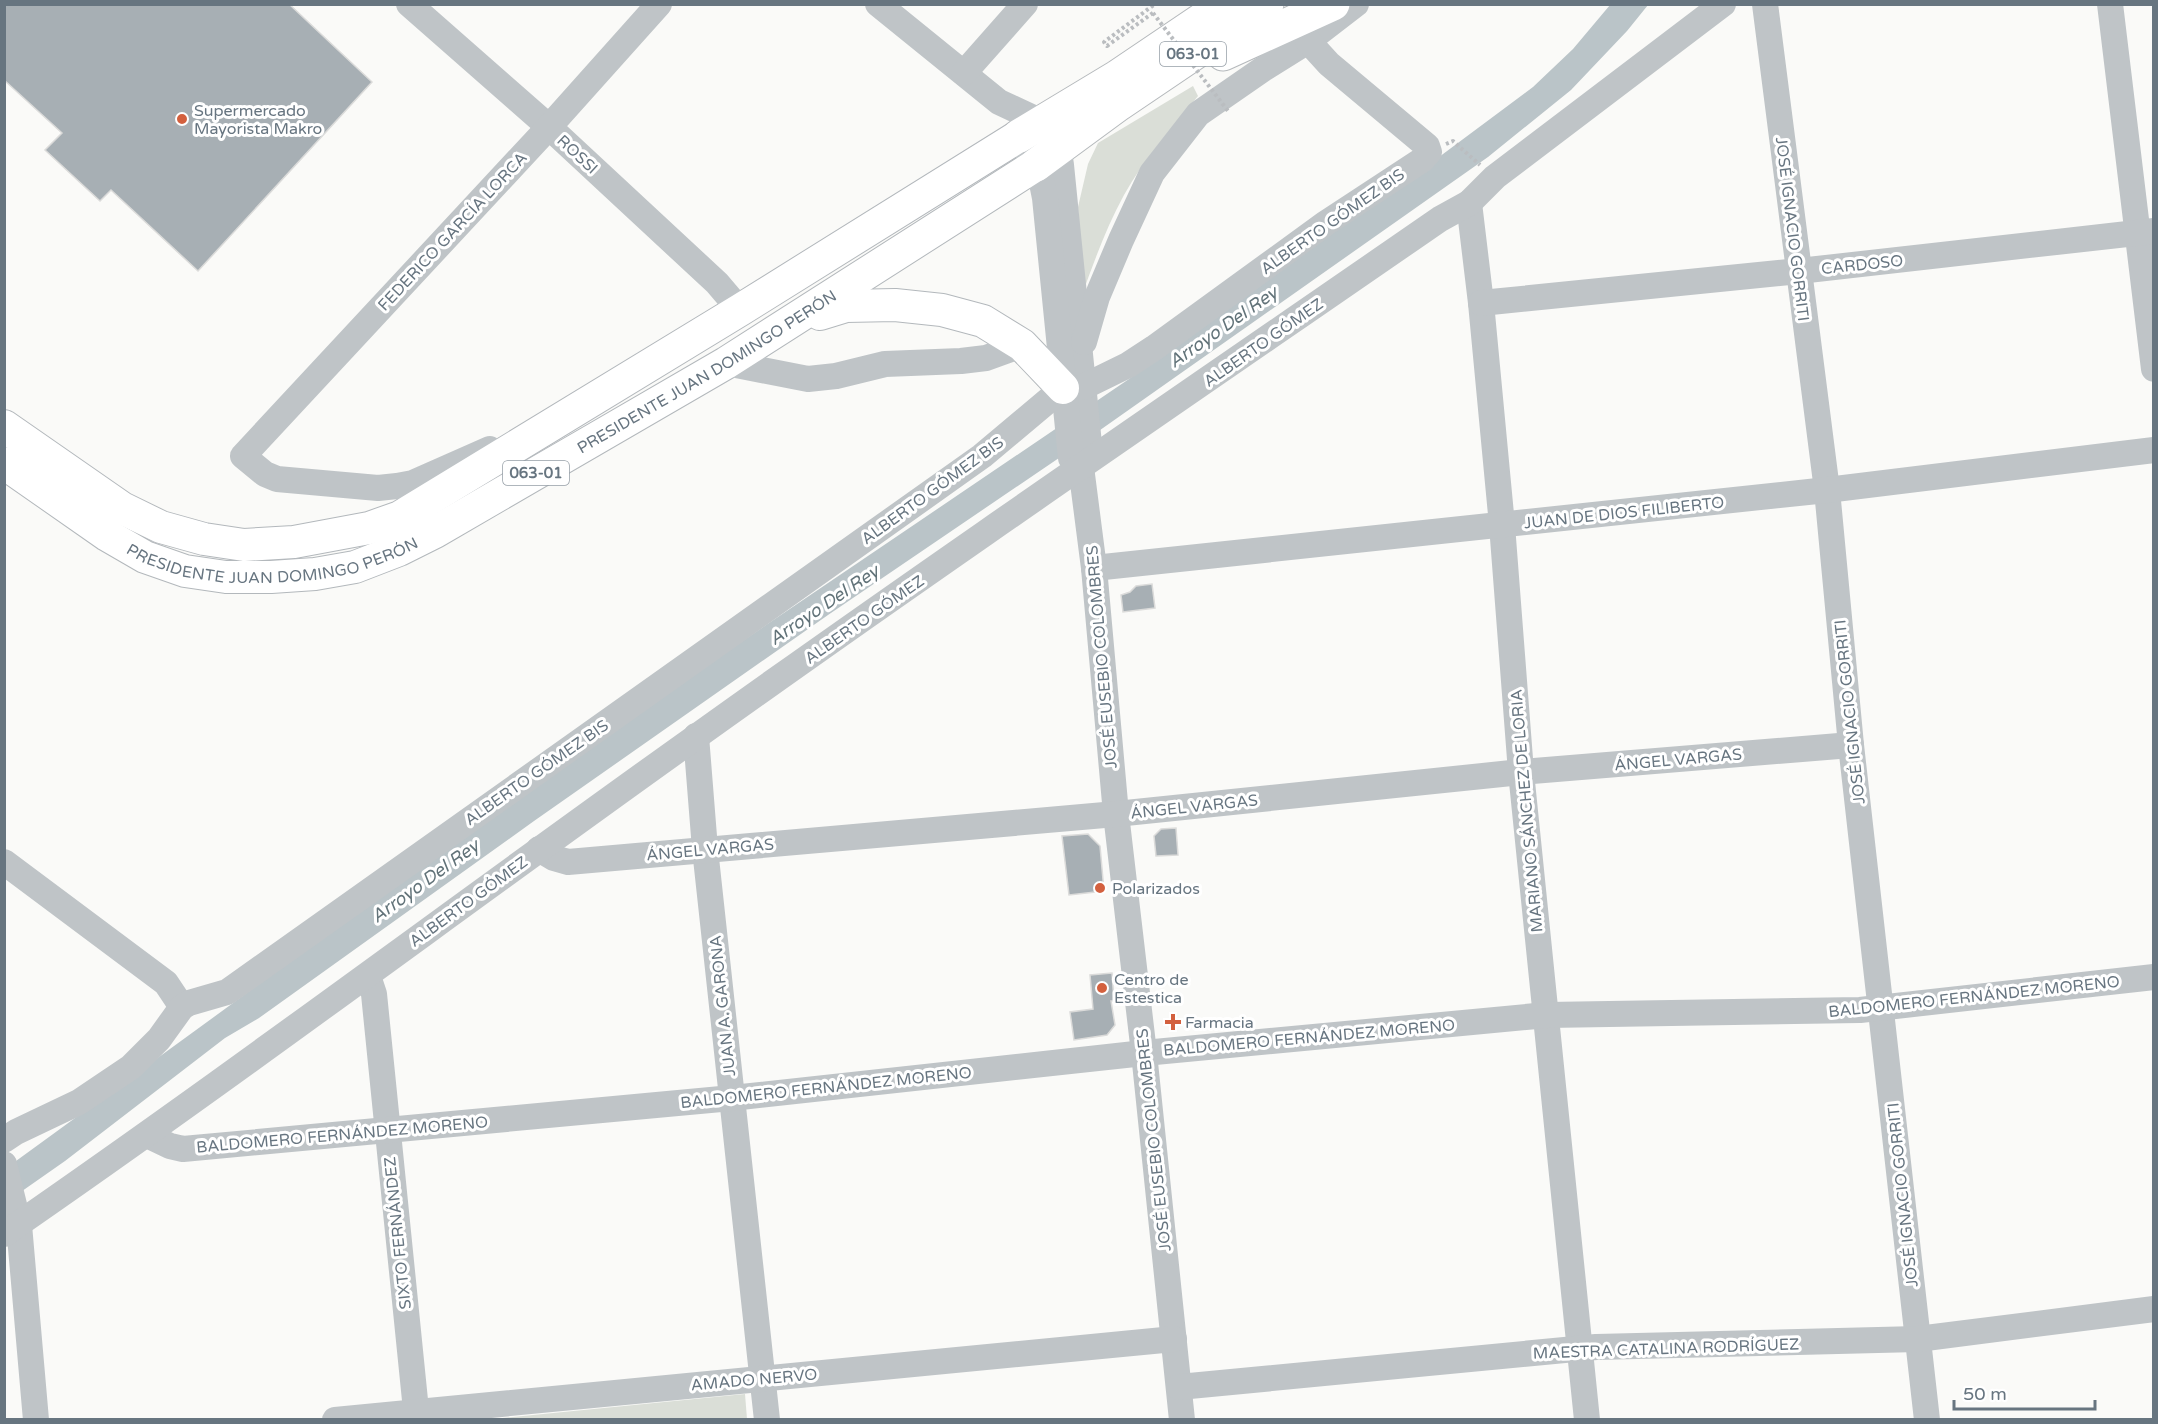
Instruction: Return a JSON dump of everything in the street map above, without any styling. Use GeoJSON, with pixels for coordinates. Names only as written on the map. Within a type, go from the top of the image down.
{"type":"FeatureCollection","features":[{"type":"Feature","properties":{"kind":"highway"},"geometry":{"type":"LineString","coordinates":[[1118,90],[1143,42],[1195,4]]}},
{"type":"Feature","properties":{"kind":"highway","name":"063-01"},"geometry":{"type":"LineString","coordinates":[[1118,90],[1225,4]]}},
{"type":"Feature","properties":{"kind":"highway","name":"063-01"},"geometry":{"type":"LineString","coordinates":[[1039,143],[1118,90],[1267,4]]}},
{"type":"Feature","properties":{"kind":"highway"},"geometry":{"type":"LineString","coordinates":[[1118,90],[1244,44],[1333,4]]}},
{"type":"Feature","properties":{"kind":"main road","name":"PRESIDENTE JUAN DOMINGO PERÓN"},"geometry":{"type":"LineString","coordinates":[[4,426],[122,508],[161,527],[204,539],[244,545],[294,542],[369,528],[400,517],[740,310],[1039,143]]}},
{"type":"Feature","properties":{"kind":"main road","name":"PRESIDENTE JUAN DOMINGO PERÓN"},"geometry":{"type":"LineString","coordinates":[[4,463],[107,535],[145,557],[184,571],[226,577],[271,577],[315,574],[356,567],[399,550],[435,532],[794,322],[1039,143]]}},
{"type":"Feature","properties":{"kind":"main road"},"geometry":{"type":"LineString","coordinates":[[794,322],[846,306],[895,305],[942,310],[983,321],[1022,345],[1074,397]]}},
{"type":"Feature","properties":{"kind":"street","name":"ROSSI"},"geometry":{"type":"LineString","coordinates":[[409,4],[549,127],[717,283],[740,310]]}},
{"type":"Feature","properties":{"kind":"street","name":"FEDERICO GARCÍA LORCA"},"geometry":{"type":"LineString","coordinates":[[567,416],[413,483],[397,486],[378,488],[277,479],[265,474],[243,456],[549,127],[659,4]]}},
{"type":"Feature","properties":{"kind":"street"},"geometry":{"type":"LineString","coordinates":[[878,4],[999,102],[1039,143]]}},
{"type":"Feature","properties":{"kind":"street"},"geometry":{"type":"LineString","coordinates":[[963,73],[1025,4]]}},
{"type":"Feature","properties":{"kind":"street"},"geometry":{"type":"LineString","coordinates":[[1081,354],[1097,297],[1152,173],[1198,114],[1206,106],[1308,41],[1356,4]]}},
{"type":"Feature","properties":{"kind":"street","name":"ALBERTO GÓMEZ"},"geometry":{"type":"LineString","coordinates":[[12,1230],[368,976],[539,849],[1081,456],[1469,202],[1495,177],[1723,4]]}},
{"type":"Feature","properties":{"kind":"street","name":"JOSÉ IGNACIO GORRITI"},"geometry":{"type":"LineString","coordinates":[[1765,4],[1827,490],[1851,745],[1927,1419]]}},
{"type":"Feature","properties":{"kind":"street"},"geometry":{"type":"LineString","coordinates":[[2110,4],[2145,232],[2154,369]]}},
{"type":"Feature","properties":{"kind":"street","name":"ALBERTO GÓMEZ BIS"},"geometry":{"type":"LineString","coordinates":[[182,1007],[227,992],[982,456],[1154,348],[1326,223],[1422,160],[1429,152],[1427,146],[1329,64],[1308,41]]}},
{"type":"Feature","properties":{"kind":"street","name":"JOSÉ EUSEBIO COLOMBRES"},"geometry":{"type":"LineString","coordinates":[[1039,143],[1061,165],[1081,354],[1074,397]]}},
{"type":"Feature","properties":{"kind":"street","name":"JOSÉ EUSEBIO COLOMBRES"},"geometry":{"type":"LineString","coordinates":[[1039,143],[1042,183],[1074,397],[1094,568],[1116,814],[1144,1053],[1182,1419]]}},
{"type":"Feature","properties":{"kind":"street","name":"MARIANO SÁNCHEZ DE LORIA"},"geometry":{"type":"LineString","coordinates":[[1469,202],[1502,525],[1521,772],[1587,1419]]}},
{"type":"Feature","properties":{"kind":"street","name":"CARDOSO"},"geometry":{"type":"LineString","coordinates":[[1481,303],[1799,271],[2145,232]]}},
{"type":"Feature","properties":{"kind":"street"},"geometry":{"type":"LineString","coordinates":[[726,363],[808,379],[836,376],[885,364],[986,358],[1022,345]]}},
{"type":"Feature","properties":{"kind":"street","name":"JUAN DE DIOS FILIBERTO"},"geometry":{"type":"LineString","coordinates":[[1094,568],[1827,490],[2154,450]]}},
{"type":"Feature","properties":{"kind":"street","name":"JUAN A. GARONA"},"geometry":{"type":"LineString","coordinates":[[696,736],[705,849],[766,1419]]}},
{"type":"Feature","properties":{"kind":"street","name":"ÁNGEL VARGAS"},"geometry":{"type":"LineString","coordinates":[[539,849],[554,858],[568,862],[1116,814],[1521,772],[1851,745]]}},
{"type":"Feature","properties":{"kind":"street"},"geometry":{"type":"LineString","coordinates":[[4,862],[166,983],[182,1007],[159,1039],[131,1067],[79,1101],[4,1140]]}},
{"type":"Feature","properties":{"kind":"street","name":"SIXTO FERNÁNDEZ"},"geometry":{"type":"LineString","coordinates":[[368,976],[374,994],[416,1415]]}},
{"type":"Feature","properties":{"kind":"street","name":"BALDOMERO FERNÁNDEZ MORENO"},"geometry":{"type":"LineString","coordinates":[[147,1135],[170,1146],[183,1149],[732,1098],[1144,1053],[1547,1015],[1860,1010],[2154,977]]}},
{"type":"Feature","properties":{"kind":"street"},"geometry":{"type":"LineString","coordinates":[[4,1164],[36,1419]]}},
{"type":"Feature","properties":{"kind":"street","name":"MAESTRA CATALINA RODRÍGUEZ"},"geometry":{"type":"LineString","coordinates":[[1179,1387],[1580,1349],[1918,1339],[2154,1310]]}},
{"type":"Feature","properties":{"kind":"street","name":"AMADO NERVO"},"geometry":{"type":"LineString","coordinates":[[335,1419],[416,1415],[762,1378],[1174,1339]]}},
{"type":"Feature","properties":{"kind":"path"},"geometry":{"type":"LineString","coordinates":[[1153,6],[1104,42],[1107,46],[1153,12],[1228,111]]}},
{"type":"Feature","properties":{"kind":"path"},"geometry":{"type":"LineString","coordinates":[[1453,141],[1482,167]]}},
{"type":"Feature","properties":{"kind":"shaded area"},"geometry":{"type":"Polygon","coordinates":[[[1193,86],[1198,96],[1149,156],[1124,195],[1083,292],[1078,207],[1088,164],[1098,143],[1193,86]]]}},
{"type":"Feature","properties":{"kind":"shaded area"},"geometry":{"type":"Polygon","coordinates":[[[745,1394],[747,1419],[492,1419],[745,1394]]]}},
{"type":"Feature","properties":{"kind":"water","name":"Arroyo Del Rey"},"geometry":{"type":"Polygon","coordinates":[[[1610,5],[1648,5],[1627,31],[1571,90],[1488,157],[1103,428],[828,615],[534,821],[259,1018],[225,1038],[65,1161],[5,1203],[5,1169],[273,974],[722,655],[1129,379],[1273,273],[1435,160],[1533,87],[1573,49],[1610,5]]]}},
{"type":"Feature","properties":{"kind":"building"},"geometry":{"type":"Polygon","coordinates":[[[4,4],[289,4],[372,82],[198,271],[111,190],[100,201],[45,150],[62,133],[4,80],[4,4]]]}},
{"type":"Feature","properties":{"kind":"building"},"geometry":{"type":"Polygon","coordinates":[[[1152,584],[1155,608],[1123,612],[1121,595],[1130,592],[1136,586],[1152,584]]]}},
{"type":"Feature","properties":{"kind":"building"},"geometry":{"type":"Polygon","coordinates":[[[1176,828],[1178,855],[1156,856],[1154,836],[1161,829],[1176,828]]]}},
{"type":"Feature","properties":{"kind":"building"},"geometry":{"type":"Polygon","coordinates":[[[1088,834],[1100,846],[1104,891],[1069,895],[1062,836],[1088,834]]]}},
{"type":"Feature","properties":{"kind":"building"},"geometry":{"type":"Polygon","coordinates":[[[1112,973],[1114,1001],[1111,1001],[1115,1025],[1107,1035],[1074,1040],[1070,1012],[1093,1009],[1090,975],[1112,973]]]}},
{"type":"Feature","properties":{"kind":"place","name":"Supermercado Mayorista Makro"},"geometry":{"type":"Point","coordinates":[182,119]}},
{"type":"Feature","properties":{"kind":"place","name":"Polarizados"},"geometry":{"type":"Point","coordinates":[1100,888]}},
{"type":"Feature","properties":{"kind":"place","name":"Centro de Estestica"},"geometry":{"type":"Point","coordinates":[1102,988]}},
{"type":"Feature","properties":{"kind":"place","name":"Farmacia"},"geometry":{"type":"Point","coordinates":[1173,1022]}}]}
